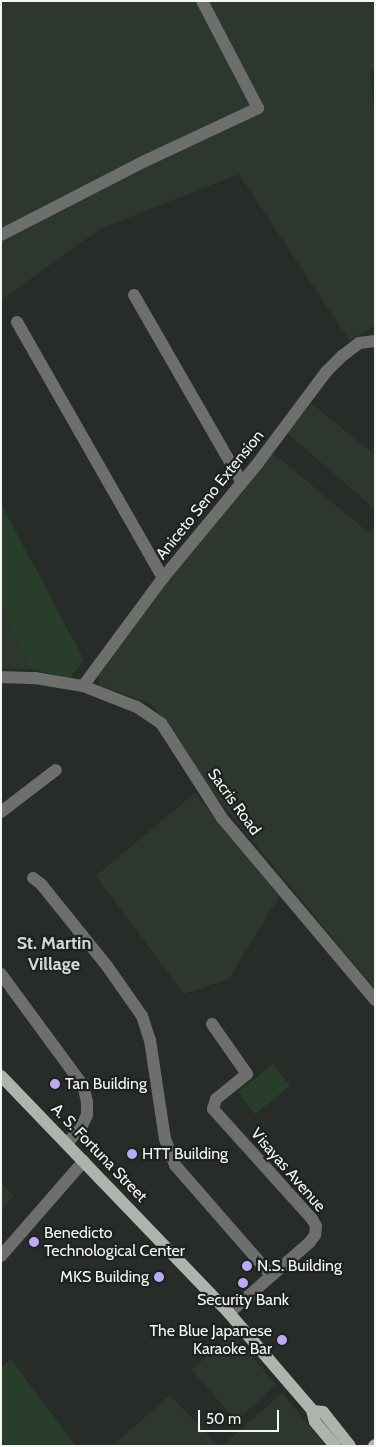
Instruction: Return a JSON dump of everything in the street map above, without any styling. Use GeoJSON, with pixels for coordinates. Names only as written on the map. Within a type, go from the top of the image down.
{"type":"FeatureCollection","features":[{"type":"Feature","properties":{"kind":"main road","name":"A. S. Fortuna Street"},"geometry":{"type":"LineString","coordinates":[[1,1076],[229,1313],[313,1410],[315,1422],[336,1446]]}},
{"type":"Feature","properties":{"kind":"main road","name":"A. S. Fortuna Street"},"geometry":{"type":"LineString","coordinates":[[313,1410],[323,1412],[350,1446]]}},
{"type":"Feature","properties":{"kind":"street"},"geometry":{"type":"LineString","coordinates":[[1,235],[145,161],[258,108],[202,1]]}},
{"type":"Feature","properties":{"kind":"street"},"geometry":{"type":"LineString","coordinates":[[134,295],[242,481]]}},
{"type":"Feature","properties":{"kind":"street"},"geometry":{"type":"LineString","coordinates":[[17,322],[163,578]]}},
{"type":"Feature","properties":{"kind":"street","name":"Aniceto Seno Extension"},"geometry":{"type":"LineString","coordinates":[[83,686],[163,578],[258,462],[331,366],[359,343],[375,341]]}},
{"type":"Feature","properties":{"kind":"street","name":"Sacris Road"},"geometry":{"type":"LineString","coordinates":[[1,677],[35,678],[83,686],[137,707],[161,723],[222,818],[375,1000]]}},
{"type":"Feature","properties":{"kind":"street"},"geometry":{"type":"LineString","coordinates":[[1,812],[56,770]]}},
{"type":"Feature","properties":{"kind":"street"},"geometry":{"type":"LineString","coordinates":[[34,878],[41,884],[107,966],[142,1016],[150,1040],[165,1139],[175,1165],[272,1276]]}},
{"type":"Feature","properties":{"kind":"street"},"geometry":{"type":"LineString","coordinates":[[1,974],[84,1089],[88,1102],[87,1116],[80,1128],[66,1143]]}},
{"type":"Feature","properties":{"kind":"street","name":"Visayas Avenue"},"geometry":{"type":"LineString","coordinates":[[212,1024],[247,1074],[216,1099],[213,1109],[312,1219],[316,1226],[315,1235],[310,1242],[229,1313]]}},
{"type":"Feature","properties":{"kind":"street"},"geometry":{"type":"LineString","coordinates":[[1,1256],[84,1161]]}},
{"type":"Feature","properties":{"kind":"shaded area"},"geometry":{"type":"Polygon","coordinates":[[[1,1],[375,1],[375,69],[370,71],[375,122],[375,325],[350,341],[239,174],[100,229],[1,300],[1,1]]]}},
{"type":"Feature","properties":{"kind":"shaded area"},"geometry":{"type":"Polygon","coordinates":[[[311,403],[375,455],[375,509],[287,433],[311,403]]]}},
{"type":"Feature","properties":{"kind":"shaded area"},"geometry":{"type":"Polygon","coordinates":[[[272,452],[369,533],[375,528],[375,989],[213,793],[157,710],[149,703],[99,685],[98,674],[172,575],[272,452]]]}},
{"type":"Feature","properties":{"kind":"shaded area"},"geometry":{"type":"Polygon","coordinates":[[[1,609],[31,669],[1,668],[1,609]]]}},
{"type":"Feature","properties":{"kind":"shaded area"},"geometry":{"type":"Polygon","coordinates":[[[195,793],[280,895],[229,979],[184,994],[96,876],[195,793]]]}},
{"type":"Feature","properties":{"kind":"shaded area"},"geometry":{"type":"Polygon","coordinates":[[[1,1184],[14,1195],[1,1211],[1,1184]]]}},
{"type":"Feature","properties":{"kind":"shaded area"},"geometry":{"type":"Polygon","coordinates":[[[232,1333],[276,1385],[236,1421],[192,1370],[232,1333]]]}},
{"type":"Feature","properties":{"kind":"shaded area"},"geometry":{"type":"Polygon","coordinates":[[[282,1393],[326,1446],[222,1446],[282,1393]]]}},
{"type":"Feature","properties":{"kind":"shaded area"},"geometry":{"type":"Polygon","coordinates":[[[170,1395],[219,1446],[112,1446],[170,1395]]]}},
{"type":"Feature","properties":{"kind":"green space"},"geometry":{"type":"Polygon","coordinates":[[[1,504],[84,660],[70,678],[31,669],[1,609],[1,504]]]}},
{"type":"Feature","properties":{"kind":"green space"},"geometry":{"type":"Polygon","coordinates":[[[273,1064],[290,1086],[255,1114],[238,1092],[273,1064]]]}},
{"type":"Feature","properties":{"kind":"green space"},"geometry":{"type":"Polygon","coordinates":[[[11,1359],[76,1446],[6,1446],[1,1440],[1,1368],[11,1359]]]}},
{"type":"Feature","properties":{"kind":"place","name":"Tan Building"},"geometry":{"type":"Point","coordinates":[55,1084]}},
{"type":"Feature","properties":{"kind":"place","name":"HTT Building"},"geometry":{"type":"Point","coordinates":[132,1154]}},
{"type":"Feature","properties":{"kind":"place","name":"Benedicto Technological Center"},"geometry":{"type":"Point","coordinates":[34,1242]}},
{"type":"Feature","properties":{"kind":"place","name":"N.S. Building"},"geometry":{"type":"Point","coordinates":[247,1266]}},
{"type":"Feature","properties":{"kind":"place","name":"MKS Building"},"geometry":{"type":"Point","coordinates":[159,1277]}},
{"type":"Feature","properties":{"kind":"place","name":"Security Bank"},"geometry":{"type":"Point","coordinates":[243,1283]}},
{"type":"Feature","properties":{"kind":"place","name":"The Blue Japanese Karaoke Bar"},"geometry":{"type":"Point","coordinates":[282,1340]}},
{"type":"Feature","properties":{"kind":"district","name":"St. Martin Village"},"geometry":{"type":"Point","coordinates":[54,954]}}]}
